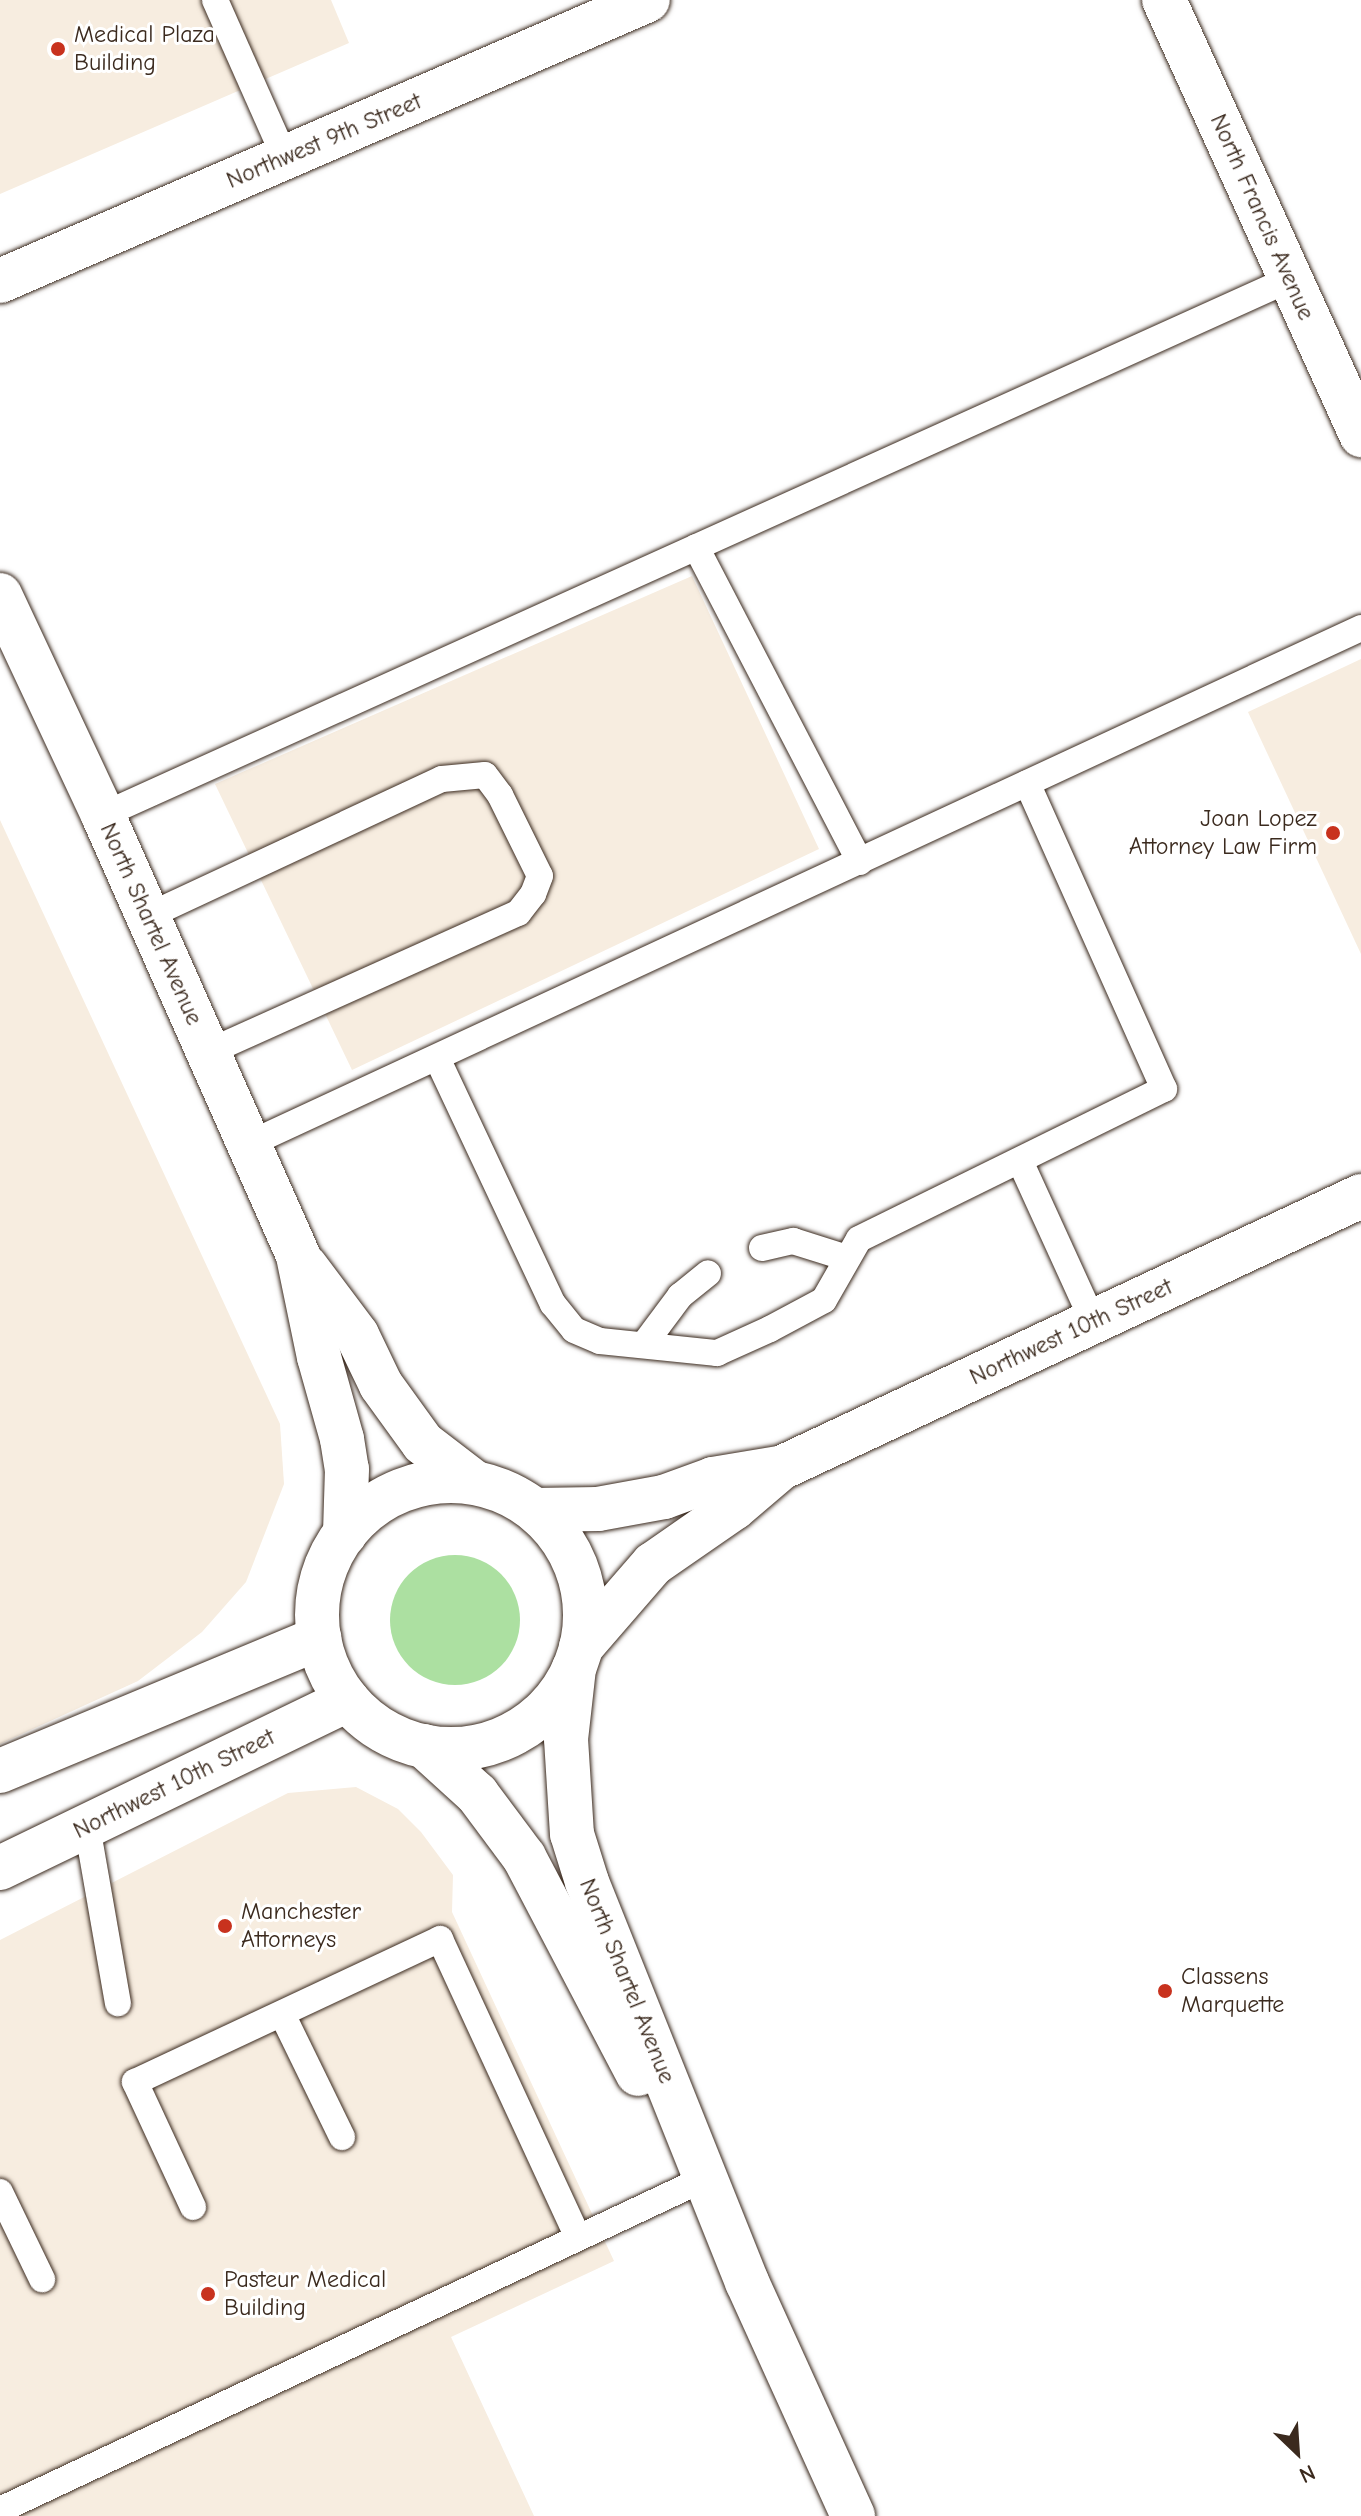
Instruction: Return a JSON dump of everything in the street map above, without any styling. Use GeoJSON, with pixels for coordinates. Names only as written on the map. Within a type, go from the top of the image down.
{"type":"FeatureCollection","features":[{"type":"Feature","properties":{"kind":"street","name":"Northwest 9th Street"},"geometry":{"type":"LineString","coordinates":[[0,281],[648,0]]}},
{"type":"Feature","properties":{"kind":"street","name":"North Francis Avenue"},"geometry":{"type":"LineString","coordinates":[[1164,0],[1361,435]]}},
{"type":"Feature","properties":{"kind":"street","name":"North Shartel Avenue"},"geometry":{"type":"LineString","coordinates":[[0,595],[103,815],[298,1256],[319,1357],[342,1439],[347,1469],[345,1534]]}},
{"type":"Feature","properties":{"kind":"street","name":"Northwest 10th Street"},"geometry":{"type":"LineString","coordinates":[[577,1658],[653,1564],[734,1508],[781,1468],[1361,1196]]}},
{"type":"Feature","properties":{"kind":"street","name":"North Shartel Avenue"},"geometry":{"type":"LineString","coordinates":[[298,1256],[357,1335],[381,1385],[423,1443],[474,1482]]}},
{"type":"Feature","properties":{"kind":"street","name":"Northwest 10th Street"},"geometry":{"type":"LineString","coordinates":[[535,1510],[598,1509],[664,1497],[713,1479],[781,1468]]}},
{"type":"Feature","properties":{"kind":"street"},"geometry":{"type":"LineString","coordinates":[[441,1481],[474,1482],[516,1497],[535,1510],[557,1532],[578,1571],[586,1616],[577,1658],[549,1706],[507,1737],[461,1748],[424,1746],[374,1725],[348,1700],[329,1671],[319,1638],[317,1620],[321,1583],[326,1565],[345,1534],[380,1501],[410,1487],[441,1481]]}},
{"type":"Feature","properties":{"kind":"street"},"geometry":{"type":"LineString","coordinates":[[0,1771],[319,1638]]}},
{"type":"Feature","properties":{"kind":"street","name":"North Shartel Avenue"},"geometry":{"type":"LineString","coordinates":[[577,1658],[566,1739],[572,1834],[587,1882],[747,2282],[853,2516]]}},
{"type":"Feature","properties":{"kind":"street","name":"Northwest 10th Street"},"geometry":{"type":"LineString","coordinates":[[0,1868],[348,1700]]}},
{"type":"Feature","properties":{"kind":"street","name":"North Shartel Avenue"},"geometry":{"type":"LineString","coordinates":[[424,1746],[477,1794],[524,1857],[747,2282]]}},
{"type":"Feature","properties":{"kind":"lane"},"geometry":{"type":"LineString","coordinates":[[215,0],[285,158]]}},
{"type":"Feature","properties":{"kind":"lane"},"geometry":{"type":"LineString","coordinates":[[103,815],[1290,279]]}},
{"type":"Feature","properties":{"kind":"lane"},"geometry":{"type":"LineString","coordinates":[[696,547],[860,862]]}},
{"type":"Feature","properties":{"kind":"lane"},"geometry":{"type":"LineString","coordinates":[[249,1144],[1361,628]]}},
{"type":"Feature","properties":{"kind":"lane"},"geometry":{"type":"LineString","coordinates":[[148,916],[442,779],[485,775],[500,795],[540,876],[533,894],[518,913],[208,1052]]}},
{"type":"Feature","properties":{"kind":"lane"},"geometry":{"type":"LineString","coordinates":[[437,1058],[553,1304],[574,1330],[600,1341],[645,1343],[717,1353],[824,1300],[859,1239],[1164,1089],[1027,783]]}},
{"type":"Feature","properties":{"kind":"lane"},"geometry":{"type":"LineString","coordinates":[[1020,1161],[1093,1321]]}},
{"type":"Feature","properties":{"kind":"lane"},"geometry":{"type":"LineString","coordinates":[[762,1248],[793,1241],[847,1258]]}},
{"type":"Feature","properties":{"kind":"lane"},"geometry":{"type":"LineString","coordinates":[[645,1343],[680,1296],[708,1273]]}},
{"type":"Feature","properties":{"kind":"lane"},"geometry":{"type":"LineString","coordinates":[[87,1826],[118,2003]]}},
{"type":"Feature","properties":{"kind":"lane"},"geometry":{"type":"LineString","coordinates":[[193,2207],[135,2082],[440,1939],[578,2237]]}},
{"type":"Feature","properties":{"kind":"lane"},"geometry":{"type":"LineString","coordinates":[[282,2014],[342,2137]]}},
{"type":"Feature","properties":{"kind":"lane"},"geometry":{"type":"LineString","coordinates":[[0,2510],[119,2442],[420,2300],[578,2237],[695,2183]]}},
{"type":"Feature","properties":{"kind":"lane"},"geometry":{"type":"LineString","coordinates":[[0,2192],[42,2279]]}},
{"type":"Feature","properties":{"kind":"shaded area"},"geometry":{"type":"Polygon","coordinates":[[[0,0],[331,0],[349,43],[0,194],[0,0]]]}},
{"type":"Feature","properties":{"kind":"shaded area"},"geometry":{"type":"Polygon","coordinates":[[[692,576],[819,849],[352,1070],[215,784],[692,576]]]}},
{"type":"Feature","properties":{"kind":"shaded area","name":"Joan Lopez Attorney Law Firm"},"geometry":{"type":"Polygon","coordinates":[[[1361,659],[1361,954],[1248,712],[1361,659]]]}},
{"type":"Feature","properties":{"kind":"shaded area"},"geometry":{"type":"Polygon","coordinates":[[[0,820],[280,1424],[284,1484],[246,1582],[202,1632],[138,1681],[0,1744],[0,820]]]}},
{"type":"Feature","properties":{"kind":"shaded area"},"geometry":{"type":"Polygon","coordinates":[[[356,1787],[398,1809],[421,1832],[453,1875],[452,1912],[614,2261],[451,2337],[534,2516],[0,2516],[0,1940],[288,1793],[356,1787]]]}},
{"type":"Feature","properties":{"kind":"green space"},"geometry":{"type":"Polygon","coordinates":[[[455,1555],[480,1559],[501,1574],[516,1595],[520,1620],[516,1645],[501,1666],[480,1681],[455,1685],[430,1681],[409,1666],[394,1645],[390,1620],[394,1595],[409,1574],[430,1559],[455,1555]]]}},
{"type":"Feature","properties":{"kind":"place","name":"Medical Plaza Building"},"geometry":{"type":"Point","coordinates":[58,49]}},
{"type":"Feature","properties":{"kind":"place","name":"Joan Lopez Attorney Law Firm"},"geometry":{"type":"Point","coordinates":[1333,833]}},
{"type":"Feature","properties":{"kind":"place","name":"Manchester Attorneys"},"geometry":{"type":"Point","coordinates":[225,1926]}},
{"type":"Feature","properties":{"kind":"place","name":"Classens Marquette"},"geometry":{"type":"Point","coordinates":[1165,1991]}},
{"type":"Feature","properties":{"kind":"place","name":"Pasteur Medical Building"},"geometry":{"type":"Point","coordinates":[208,2294]}}]}
